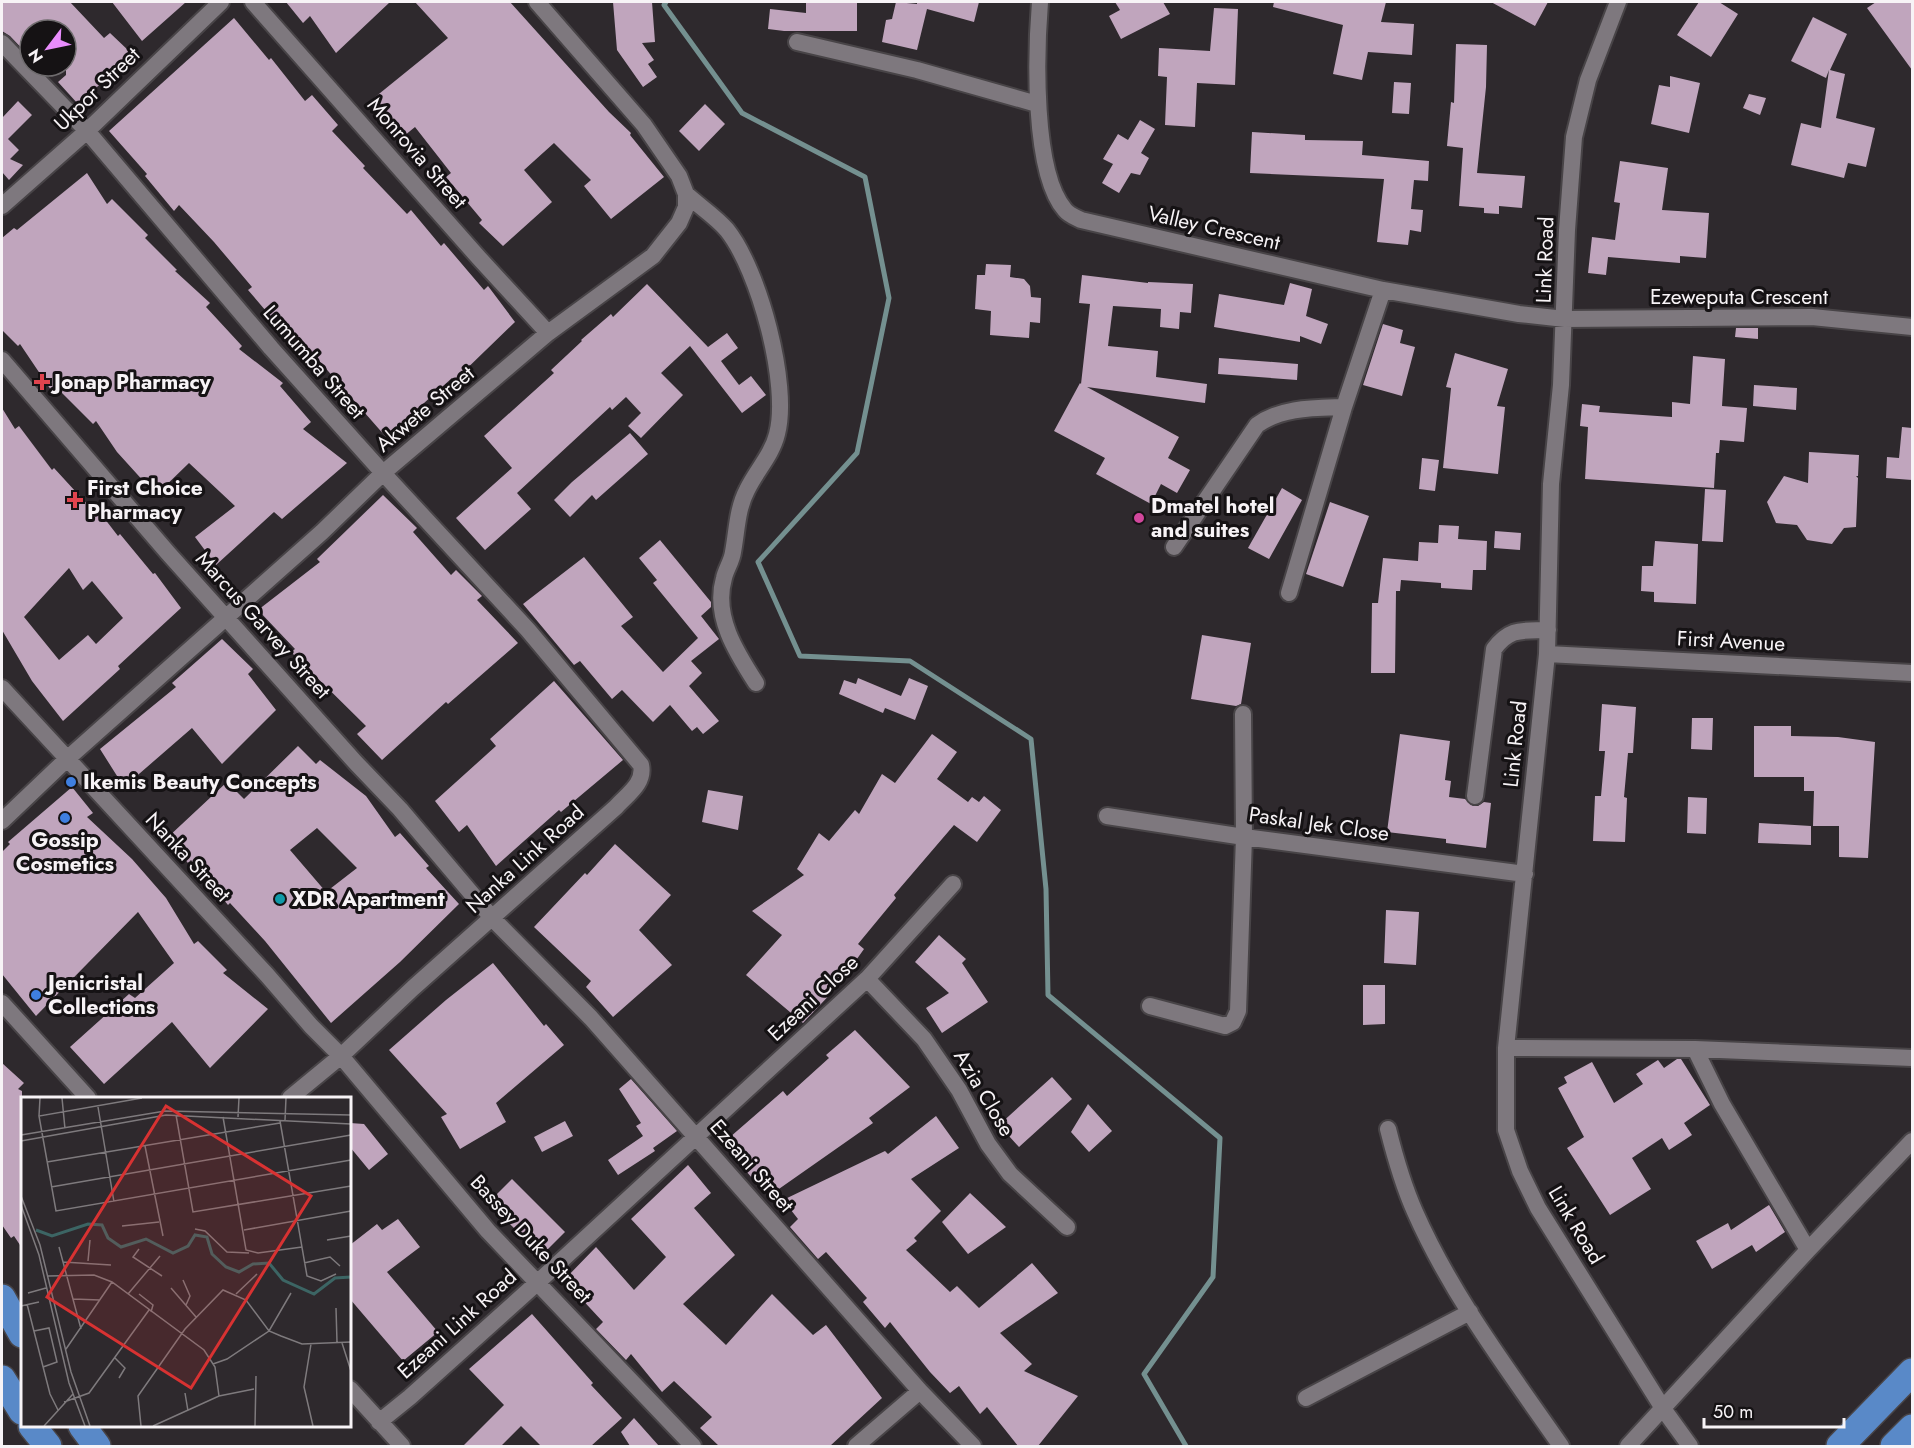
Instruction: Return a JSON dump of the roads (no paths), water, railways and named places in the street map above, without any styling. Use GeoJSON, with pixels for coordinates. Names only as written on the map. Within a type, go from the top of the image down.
{"type":"FeatureCollection","features":[{"type":"Feature","properties":{"kind":"main road"},"geometry":{"type":"LineString","coordinates":[[2,1298],[21,1331]]}},
{"type":"Feature","properties":{"kind":"main road"},"geometry":{"type":"LineString","coordinates":[[1840,1446],[1912,1372]]}},
{"type":"Feature","properties":{"kind":"main road"},"geometry":{"type":"LineString","coordinates":[[2,1379],[21,1409]]}},
{"type":"Feature","properties":{"kind":"main road"},"geometry":{"type":"LineString","coordinates":[[34,1427],[48,1446]]}},
{"type":"Feature","properties":{"kind":"main road"},"geometry":{"type":"LineString","coordinates":[[83,1427],[97,1446]]}},
{"type":"Feature","properties":{"kind":"main road"},"geometry":{"type":"LineString","coordinates":[[1894,1446],[1912,1428]]}},
{"type":"Feature","properties":{"kind":"street","name":"Ukpor Street"},"geometry":{"type":"LineString","coordinates":[[2,206],[87,131],[221,2]]}},
{"type":"Feature","properties":{"kind":"street","name":"Monrovia Street"},"geometry":{"type":"LineString","coordinates":[[254,2],[548,333]]}},
{"type":"Feature","properties":{"kind":"street"},"geometry":{"type":"LineString","coordinates":[[537,2],[644,126],[679,176],[686,194],[727,230],[739,250],[765,316],[777,356],[780,405],[777,437],[762,467],[746,491],[736,527],[733,555],[723,579],[721,605],[725,625],[737,653],[756,683]]}},
{"type":"Feature","properties":{"kind":"street","name":"Valley Crescent"},"geometry":{"type":"LineString","coordinates":[[1040,2],[1037,38],[1037,104],[1047,166],[1058,200],[1067,213],[1081,220],[1383,290],[1565,320]]}},
{"type":"Feature","properties":{"kind":"street","name":"Link Road"},"geometry":{"type":"LineString","coordinates":[[1618,2],[1588,80],[1574,137],[1567,230],[1561,385],[1551,484],[1547,654],[1506,1048],[1506,1130],[1520,1171],[1538,1208],[1664,1410],[1690,1446]]}},
{"type":"Feature","properties":{"kind":"street"},"geometry":{"type":"LineString","coordinates":[[797,42],[917,70],[1037,104]]}},
{"type":"Feature","properties":{"kind":"street","name":"Lumumba Street"},"geometry":{"type":"LineString","coordinates":[[2,43],[87,131],[271,348],[383,474],[528,630],[641,765]]}},
{"type":"Feature","properties":{"kind":"street","name":"Akwete Street"},"geometry":{"type":"LineString","coordinates":[[2,821],[67,759],[322,532],[383,474],[548,333],[653,256],[679,223],[686,207],[686,194]]}},
{"type":"Feature","properties":{"kind":"street"},"geometry":{"type":"LineString","coordinates":[[1289,592],[1344,407],[1383,290]]}},
{"type":"Feature","properties":{"kind":"street","name":"Ezeweputa Crescent"},"geometry":{"type":"LineString","coordinates":[[1565,320],[1812,318],[1912,327]]}},
{"type":"Feature","properties":{"kind":"street","name":"Marcus Garvey Street"},"geometry":{"type":"LineString","coordinates":[[2,360],[168,554],[400,809],[493,919]]}},
{"type":"Feature","properties":{"kind":"street"},"geometry":{"type":"LineString","coordinates":[[1174,547],[1257,425],[1266,418],[1287,412],[1309,408],[1344,407]]}},
{"type":"Feature","properties":{"kind":"street"},"geometry":{"type":"LineString","coordinates":[[1475,796],[1494,649],[1503,637],[1515,632],[1548,630]]}},
{"type":"Feature","properties":{"kind":"street","name":"First Avenue"},"geometry":{"type":"LineString","coordinates":[[1547,654],[1912,674]]}},
{"type":"Feature","properties":{"kind":"street","name":"Nanka Street"},"geometry":{"type":"LineString","coordinates":[[2,688],[341,1056]]}},
{"type":"Feature","properties":{"kind":"street"},"geometry":{"type":"LineString","coordinates":[[1150,1006],[1225,1026],[1233,1022],[1238,1011],[1244,837],[1243,714]]}},
{"type":"Feature","properties":{"kind":"street","name":"Nanka Link Road"},"geometry":{"type":"LineString","coordinates":[[291,1097],[341,1056],[413,988],[616,807],[640,782],[643,773],[641,765]]}},
{"type":"Feature","properties":{"kind":"street","name":"Paskal Jek Close"},"geometry":{"type":"LineString","coordinates":[[1107,816],[1244,837],[1525,874]]}},
{"type":"Feature","properties":{"kind":"street","name":"Ezeani Close"},"geometry":{"type":"LineString","coordinates":[[696,1137],[867,979],[953,884]]}},
{"type":"Feature","properties":{"kind":"street","name":"Ezeani Street"},"geometry":{"type":"LineString","coordinates":[[493,919],[591,1018],[920,1391],[973,1446]]}},
{"type":"Feature","properties":{"kind":"street","name":"Azia Close"},"geometry":{"type":"LineString","coordinates":[[867,979],[924,1039],[959,1090],[987,1144],[1010,1174],[1067,1227]]}},
{"type":"Feature","properties":{"kind":"street"},"geometry":{"type":"LineString","coordinates":[[2,1003],[87,1097]]}},
{"type":"Feature","properties":{"kind":"street"},"geometry":{"type":"LineString","coordinates":[[1506,1048],[1695,1049],[1912,1058]]}},
{"type":"Feature","properties":{"kind":"street"},"geometry":{"type":"LineString","coordinates":[[1695,1049],[1722,1104],[1808,1250]]}},
{"type":"Feature","properties":{"kind":"street","name":"Bassey Duke Street"},"geometry":{"type":"LineString","coordinates":[[341,1056],[488,1231],[693,1446]]}},
{"type":"Feature","properties":{"kind":"street"},"geometry":{"type":"LineString","coordinates":[[1388,1129],[1399,1169],[1416,1212],[1470,1312],[1561,1446]]}},
{"type":"Feature","properties":{"kind":"street","name":"Ezeani Link Road"},"geometry":{"type":"LineString","coordinates":[[380,1422],[538,1282],[696,1137]]}},
{"type":"Feature","properties":{"kind":"street"},"geometry":{"type":"LineString","coordinates":[[1628,1446],[1664,1410],[1808,1250],[1912,1141]]}},
{"type":"Feature","properties":{"kind":"street"},"geometry":{"type":"LineString","coordinates":[[1306,1398],[1470,1312]]}},
{"type":"Feature","properties":{"kind":"street"},"geometry":{"type":"LineString","coordinates":[[351,1390],[402,1446]]}},
{"type":"Feature","properties":{"kind":"street"},"geometry":{"type":"LineString","coordinates":[[856,1446],[920,1391]]}},
{"type":"Feature","properties":{"kind":"waterway"},"geometry":{"type":"LineString","coordinates":[[666,2],[664,5],[742,113],[865,177],[889,298],[857,453],[758,562],[800,656],[910,661],[1031,739],[1046,889],[1048,995],[1220,1138],[1213,1277],[1144,1374],[1186,1446]]}},
{"type":"Feature","properties":{"kind":"place","name":"Jonap Pharmacy"},"geometry":{"type":"Point","coordinates":[42,382]}},
{"type":"Feature","properties":{"kind":"place","name":"First Choice Pharmacy"},"geometry":{"type":"Point","coordinates":[75,500]}},
{"type":"Feature","properties":{"kind":"place","name":"Dmatel hotel and suites"},"geometry":{"type":"Point","coordinates":[1139,518]}},
{"type":"Feature","properties":{"kind":"place","name":"Ikemis Beauty Concepts"},"geometry":{"type":"Point","coordinates":[71,782]}},
{"type":"Feature","properties":{"kind":"place","name":"Gossip Cosmetics"},"geometry":{"type":"Point","coordinates":[65,818]}},
{"type":"Feature","properties":{"kind":"place","name":"XDR Apartment"},"geometry":{"type":"Point","coordinates":[280,899]}},
{"type":"Feature","properties":{"kind":"place","name":"Jenicristal Collections"},"geometry":{"type":"Point","coordinates":[36,995]}}]}
